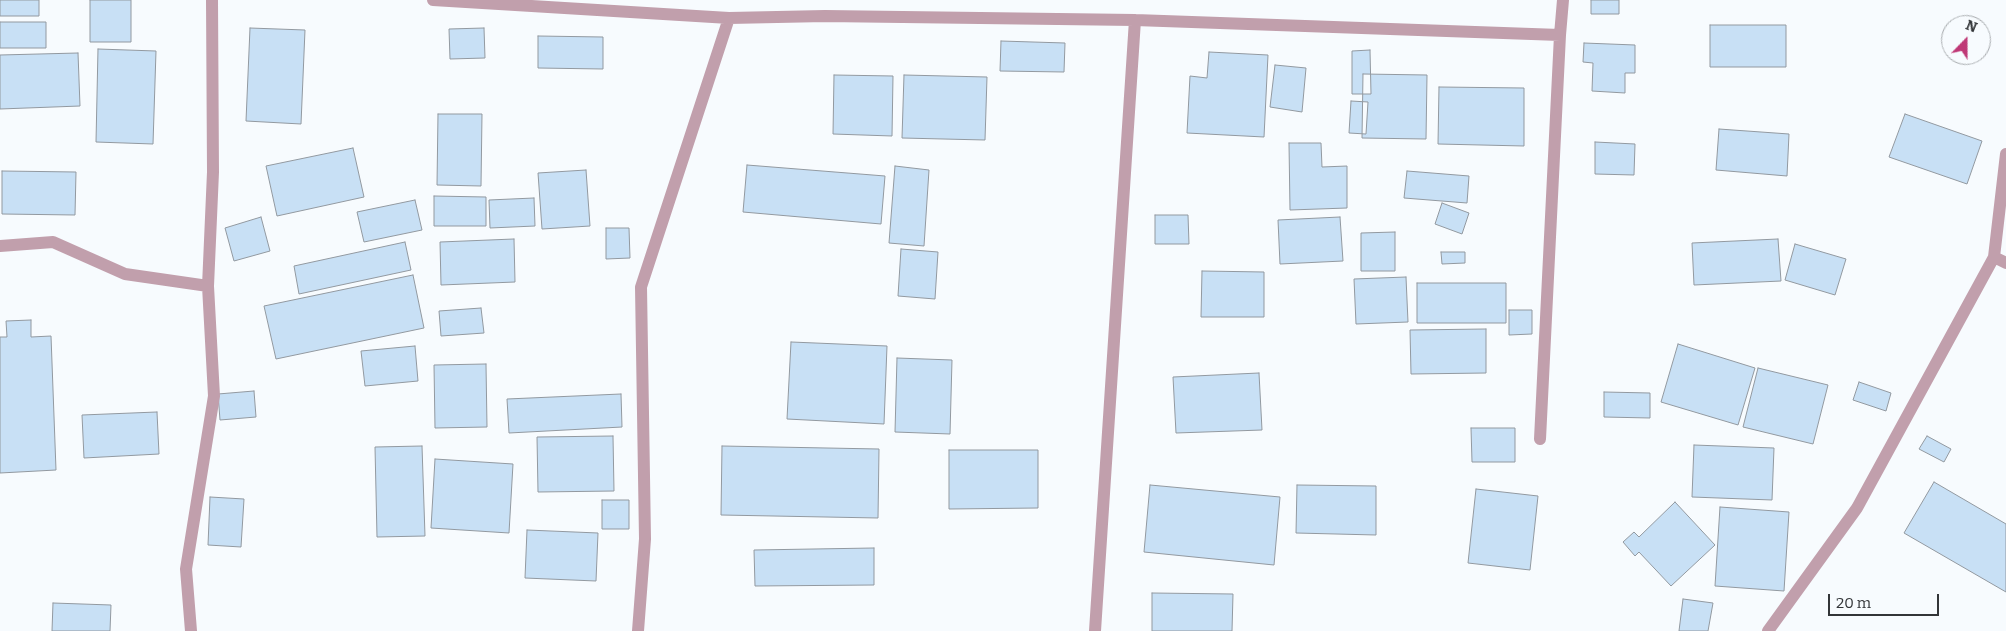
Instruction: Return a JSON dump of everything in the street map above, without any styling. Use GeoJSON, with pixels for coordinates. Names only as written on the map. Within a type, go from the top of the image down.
{"type":"FeatureCollection","features":[{"type":"Feature","properties":{"kind":"street"},"geometry":{"type":"LineString","coordinates":[[191,631],[186,569],[214,396],[208,286],[213,172],[212,0]]}},
{"type":"Feature","properties":{"kind":"street"},"geometry":{"type":"LineString","coordinates":[[433,0],[729,18],[825,16],[1135,20],[1560,35]]}},
{"type":"Feature","properties":{"kind":"street"},"geometry":{"type":"LineString","coordinates":[[1540,439],[1563,0]]}},
{"type":"Feature","properties":{"kind":"street"},"geometry":{"type":"LineString","coordinates":[[638,631],[645,539],[641,287],[729,18]]}},
{"type":"Feature","properties":{"kind":"street"},"geometry":{"type":"LineString","coordinates":[[1095,631],[1135,20]]}},
{"type":"Feature","properties":{"kind":"street"},"geometry":{"type":"LineString","coordinates":[[1768,631],[1857,508],[1994,257],[2006,154]]}},
{"type":"Feature","properties":{"kind":"street"},"geometry":{"type":"LineString","coordinates":[[0,246],[52,242],[125,274],[208,286]]}},
{"type":"Feature","properties":{"kind":"street"},"geometry":{"type":"LineString","coordinates":[[1994,257],[2006,263]]}},
{"type":"Feature","properties":{"kind":"building"},"geometry":{"type":"Polygon","coordinates":[[[0,0],[39,0],[39,16],[0,16],[0,0]]]}},
{"type":"Feature","properties":{"kind":"building"},"geometry":{"type":"Polygon","coordinates":[[[90,0],[131,0],[131,42],[90,42],[90,0]]]}},
{"type":"Feature","properties":{"kind":"building"},"geometry":{"type":"Polygon","coordinates":[[[1591,0],[1619,0],[1619,14],[1591,14],[1591,0]]]}},
{"type":"Feature","properties":{"kind":"building"},"geometry":{"type":"Polygon","coordinates":[[[0,22],[46,22],[46,48],[0,48],[0,22]]]}},
{"type":"Feature","properties":{"kind":"building"},"geometry":{"type":"Polygon","coordinates":[[[1710,25],[1786,25],[1786,67],[1710,67],[1710,25]]]}},
{"type":"Feature","properties":{"kind":"building"},"geometry":{"type":"Polygon","coordinates":[[[250,28],[305,30],[301,124],[246,121],[250,28]]]}},
{"type":"Feature","properties":{"kind":"building"},"geometry":{"type":"Polygon","coordinates":[[[484,28],[485,58],[450,59],[449,29],[484,28]]]}},
{"type":"Feature","properties":{"kind":"building"},"geometry":{"type":"Polygon","coordinates":[[[538,36],[603,37],[603,69],[538,68],[538,36]]]}},
{"type":"Feature","properties":{"kind":"building"},"geometry":{"type":"Polygon","coordinates":[[[1001,41],[1065,43],[1064,72],[1000,71],[1001,41]]]}},
{"type":"Feature","properties":{"kind":"building"},"geometry":{"type":"Polygon","coordinates":[[[1584,43],[1635,45],[1635,73],[1625,73],[1625,93],[1592,91],[1593,63],[1583,62],[1584,43]]]}},
{"type":"Feature","properties":{"kind":"building"},"geometry":{"type":"Polygon","coordinates":[[[98,49],[156,51],[153,144],[96,142],[98,49]]]}},
{"type":"Feature","properties":{"kind":"building"},"geometry":{"type":"Polygon","coordinates":[[[1370,50],[1371,94],[1352,94],[1352,51],[1370,50]]]}},
{"type":"Feature","properties":{"kind":"building"},"geometry":{"type":"Polygon","coordinates":[[[1209,52],[1268,55],[1264,137],[1187,133],[1190,76],[1207,78],[1209,52]]]}},
{"type":"Feature","properties":{"kind":"building"},"geometry":{"type":"Polygon","coordinates":[[[78,53],[80,106],[0,109],[0,55],[78,53]]]}},
{"type":"Feature","properties":{"kind":"building"},"geometry":{"type":"Polygon","coordinates":[[[1275,65],[1306,68],[1302,112],[1270,107],[1275,65]]]}},
{"type":"Feature","properties":{"kind":"building"},"geometry":{"type":"Polygon","coordinates":[[[1363,74],[1427,75],[1426,139],[1362,138],[1363,74]]]}},
{"type":"Feature","properties":{"kind":"building"},"geometry":{"type":"Polygon","coordinates":[[[834,75],[893,76],[892,136],[833,134],[834,75]]]}},
{"type":"Feature","properties":{"kind":"building"},"geometry":{"type":"Polygon","coordinates":[[[904,75],[987,77],[985,140],[902,138],[904,75]]]}},
{"type":"Feature","properties":{"kind":"building"},"geometry":{"type":"Polygon","coordinates":[[[1439,87],[1524,88],[1524,146],[1438,144],[1439,87]]]}},
{"type":"Feature","properties":{"kind":"building"},"geometry":{"type":"Polygon","coordinates":[[[1351,101],[1368,102],[1366,134],[1349,133],[1351,101]]]}},
{"type":"Feature","properties":{"kind":"building"},"geometry":{"type":"Polygon","coordinates":[[[438,114],[482,114],[481,186],[437,185],[438,114]]]}},
{"type":"Feature","properties":{"kind":"building"},"geometry":{"type":"Polygon","coordinates":[[[1905,114],[1982,141],[1967,184],[1889,157],[1905,114]]]}},
{"type":"Feature","properties":{"kind":"building"},"geometry":{"type":"Polygon","coordinates":[[[1719,129],[1789,134],[1787,176],[1716,170],[1719,129]]]}},
{"type":"Feature","properties":{"kind":"building"},"geometry":{"type":"Polygon","coordinates":[[[1595,142],[1635,144],[1634,175],[1595,174],[1595,142]]]}},
{"type":"Feature","properties":{"kind":"building"},"geometry":{"type":"Polygon","coordinates":[[[1289,143],[1321,143],[1322,167],[1347,166],[1347,208],[1290,210],[1289,143]]]}},
{"type":"Feature","properties":{"kind":"building"},"geometry":{"type":"Polygon","coordinates":[[[353,148],[364,197],[277,216],[266,166],[353,148]]]}},
{"type":"Feature","properties":{"kind":"building"},"geometry":{"type":"Polygon","coordinates":[[[747,165],[885,176],[881,224],[743,212],[747,165]]]}},
{"type":"Feature","properties":{"kind":"building"},"geometry":{"type":"Polygon","coordinates":[[[895,166],[929,170],[924,246],[889,243],[895,166]]]}},
{"type":"Feature","properties":{"kind":"building"},"geometry":{"type":"Polygon","coordinates":[[[586,170],[590,226],[542,229],[538,173],[586,170]]]}},
{"type":"Feature","properties":{"kind":"building"},"geometry":{"type":"Polygon","coordinates":[[[2,171],[76,172],[75,215],[2,214],[2,171]]]}},
{"type":"Feature","properties":{"kind":"building"},"geometry":{"type":"Polygon","coordinates":[[[1407,171],[1469,176],[1467,203],[1404,198],[1407,171]]]}},
{"type":"Feature","properties":{"kind":"building"},"geometry":{"type":"Polygon","coordinates":[[[434,196],[486,197],[486,226],[434,226],[434,196]]]}},
{"type":"Feature","properties":{"kind":"building"},"geometry":{"type":"Polygon","coordinates":[[[534,198],[535,226],[490,228],[489,200],[534,198]]]}},
{"type":"Feature","properties":{"kind":"building"},"geometry":{"type":"Polygon","coordinates":[[[415,200],[422,230],[364,242],[357,212],[415,200]]]}},
{"type":"Feature","properties":{"kind":"building"},"geometry":{"type":"Polygon","coordinates":[[[1442,203],[1469,213],[1462,234],[1435,224],[1442,203]]]}},
{"type":"Feature","properties":{"kind":"building"},"geometry":{"type":"Polygon","coordinates":[[[1155,215],[1188,215],[1189,244],[1155,244],[1155,215]]]}},
{"type":"Feature","properties":{"kind":"building"},"geometry":{"type":"Polygon","coordinates":[[[261,217],[270,251],[234,261],[225,228],[261,217]]]}},
{"type":"Feature","properties":{"kind":"building"},"geometry":{"type":"Polygon","coordinates":[[[1340,217],[1343,261],[1280,264],[1278,220],[1340,217]]]}},
{"type":"Feature","properties":{"kind":"building"},"geometry":{"type":"Polygon","coordinates":[[[606,228],[629,228],[630,258],[606,259],[606,228]]]}},
{"type":"Feature","properties":{"kind":"building"},"geometry":{"type":"Polygon","coordinates":[[[1395,232],[1395,271],[1361,271],[1361,233],[1395,232]]]}},
{"type":"Feature","properties":{"kind":"building"},"geometry":{"type":"Polygon","coordinates":[[[514,239],[515,282],[441,285],[440,242],[514,239]]]}},
{"type":"Feature","properties":{"kind":"building"},"geometry":{"type":"Polygon","coordinates":[[[1778,239],[1781,281],[1694,285],[1692,243],[1778,239]]]}},
{"type":"Feature","properties":{"kind":"building"},"geometry":{"type":"Polygon","coordinates":[[[405,242],[411,270],[299,294],[294,266],[405,242]]]}},
{"type":"Feature","properties":{"kind":"building"},"geometry":{"type":"Polygon","coordinates":[[[1795,244],[1846,259],[1835,295],[1785,280],[1795,244]]]}},
{"type":"Feature","properties":{"kind":"building"},"geometry":{"type":"Polygon","coordinates":[[[901,249],[938,252],[935,299],[898,296],[901,249]]]}},
{"type":"Feature","properties":{"kind":"building"},"geometry":{"type":"Polygon","coordinates":[[[1441,252],[1465,252],[1465,263],[1442,264],[1441,252]]]}},
{"type":"Feature","properties":{"kind":"building"},"geometry":{"type":"Polygon","coordinates":[[[1202,271],[1264,272],[1264,317],[1201,317],[1202,271]]]}},
{"type":"Feature","properties":{"kind":"building"},"geometry":{"type":"Polygon","coordinates":[[[413,275],[424,328],[276,359],[264,306],[413,275]]]}},
{"type":"Feature","properties":{"kind":"building"},"geometry":{"type":"Polygon","coordinates":[[[1406,277],[1408,322],[1356,324],[1354,279],[1406,277]]]}},
{"type":"Feature","properties":{"kind":"building"},"geometry":{"type":"Polygon","coordinates":[[[1417,283],[1506,283],[1506,323],[1417,323],[1417,283]]]}},
{"type":"Feature","properties":{"kind":"building"},"geometry":{"type":"Polygon","coordinates":[[[481,308],[484,333],[441,336],[439,311],[481,308]]]}},
{"type":"Feature","properties":{"kind":"building"},"geometry":{"type":"Polygon","coordinates":[[[1509,310],[1532,310],[1532,334],[1509,335],[1509,310]]]}},
{"type":"Feature","properties":{"kind":"building"},"geometry":{"type":"Polygon","coordinates":[[[31,320],[31,337],[51,336],[56,470],[0,473],[0,337],[7,337],[6,321],[31,320]]]}},
{"type":"Feature","properties":{"kind":"building"},"geometry":{"type":"Polygon","coordinates":[[[1486,329],[1486,373],[1411,374],[1410,330],[1486,329]]]}},
{"type":"Feature","properties":{"kind":"building"},"geometry":{"type":"Polygon","coordinates":[[[791,342],[887,346],[884,424],[787,419],[791,342]]]}},
{"type":"Feature","properties":{"kind":"building"},"geometry":{"type":"Polygon","coordinates":[[[1678,344],[1755,368],[1738,425],[1661,402],[1678,344]]]}},
{"type":"Feature","properties":{"kind":"building"},"geometry":{"type":"Polygon","coordinates":[[[415,346],[418,381],[365,386],[361,351],[415,346]]]}},
{"type":"Feature","properties":{"kind":"building"},"geometry":{"type":"Polygon","coordinates":[[[897,358],[952,360],[950,434],[895,432],[897,358]]]}},
{"type":"Feature","properties":{"kind":"building"},"geometry":{"type":"Polygon","coordinates":[[[486,364],[487,427],[435,428],[434,365],[486,364]]]}},
{"type":"Feature","properties":{"kind":"building"},"geometry":{"type":"Polygon","coordinates":[[[1758,368],[1828,385],[1813,444],[1743,427],[1758,368]]]}},
{"type":"Feature","properties":{"kind":"building"},"geometry":{"type":"Polygon","coordinates":[[[1259,373],[1262,430],[1176,433],[1173,377],[1259,373]]]}},
{"type":"Feature","properties":{"kind":"building"},"geometry":{"type":"Polygon","coordinates":[[[1859,382],[1891,393],[1886,411],[1853,400],[1859,382]]]}},
{"type":"Feature","properties":{"kind":"building"},"geometry":{"type":"Polygon","coordinates":[[[254,391],[256,417],[220,420],[218,394],[254,391]]]}},
{"type":"Feature","properties":{"kind":"building"},"geometry":{"type":"Polygon","coordinates":[[[1604,392],[1650,393],[1650,418],[1604,417],[1604,392]]]}},
{"type":"Feature","properties":{"kind":"building"},"geometry":{"type":"Polygon","coordinates":[[[621,394],[622,427],[509,433],[507,399],[621,394]]]}},
{"type":"Feature","properties":{"kind":"building"},"geometry":{"type":"Polygon","coordinates":[[[157,412],[159,454],[84,458],[82,415],[157,412]]]}},
{"type":"Feature","properties":{"kind":"building"},"geometry":{"type":"Polygon","coordinates":[[[1471,428],[1515,428],[1515,462],[1472,462],[1471,428]]]}},
{"type":"Feature","properties":{"kind":"building"},"geometry":{"type":"Polygon","coordinates":[[[613,436],[614,491],[538,492],[537,437],[613,436]]]}},
{"type":"Feature","properties":{"kind":"building"},"geometry":{"type":"Polygon","coordinates":[[[1927,436],[1951,449],[1944,462],[1919,449],[1927,436]]]}},
{"type":"Feature","properties":{"kind":"building"},"geometry":{"type":"Polygon","coordinates":[[[1694,445],[1774,448],[1772,500],[1692,497],[1694,445]]]}},
{"type":"Feature","properties":{"kind":"building"},"geometry":{"type":"Polygon","coordinates":[[[422,446],[425,536],[377,537],[375,447],[422,446]]]}},
{"type":"Feature","properties":{"kind":"building"},"geometry":{"type":"Polygon","coordinates":[[[722,446],[879,449],[878,518],[721,515],[722,446]]]}},
{"type":"Feature","properties":{"kind":"building"},"geometry":{"type":"Polygon","coordinates":[[[949,450],[1038,450],[1038,508],[949,509],[949,450]]]}},
{"type":"Feature","properties":{"kind":"building"},"geometry":{"type":"Polygon","coordinates":[[[435,459],[513,464],[509,533],[431,528],[435,459]]]}},
{"type":"Feature","properties":{"kind":"building"},"geometry":{"type":"Polygon","coordinates":[[[1934,482],[2006,524],[2006,592],[1904,533],[1934,482]]]}},
{"type":"Feature","properties":{"kind":"building"},"geometry":{"type":"Polygon","coordinates":[[[1150,485],[1280,497],[1274,565],[1144,552],[1150,485]]]}},
{"type":"Feature","properties":{"kind":"building"},"geometry":{"type":"Polygon","coordinates":[[[1297,485],[1376,486],[1376,535],[1296,533],[1297,485]]]}},
{"type":"Feature","properties":{"kind":"building"},"geometry":{"type":"Polygon","coordinates":[[[1476,489],[1538,496],[1530,570],[1468,563],[1476,489]]]}},
{"type":"Feature","properties":{"kind":"building"},"geometry":{"type":"Polygon","coordinates":[[[210,497],[244,499],[241,547],[208,545],[210,497]]]}},
{"type":"Feature","properties":{"kind":"building"},"geometry":{"type":"Polygon","coordinates":[[[602,500],[629,500],[629,529],[602,529],[602,500]]]}},
{"type":"Feature","properties":{"kind":"building"},"geometry":{"type":"Polygon","coordinates":[[[1675,502],[1715,545],[1671,586],[1639,552],[1635,556],[1623,542],[1634,532],[1639,537],[1675,502]]]}},
{"type":"Feature","properties":{"kind":"building"},"geometry":{"type":"Polygon","coordinates":[[[1720,507],[1789,512],[1784,591],[1715,586],[1720,507]]]}},
{"type":"Feature","properties":{"kind":"building"},"geometry":{"type":"Polygon","coordinates":[[[527,530],[598,533],[596,581],[525,578],[527,530]]]}},
{"type":"Feature","properties":{"kind":"building"},"geometry":{"type":"Polygon","coordinates":[[[874,548],[874,585],[755,586],[754,550],[874,548]]]}},
{"type":"Feature","properties":{"kind":"building"},"geometry":{"type":"Polygon","coordinates":[[[1152,593],[1233,594],[1232,631],[1152,631],[1152,593]]]}},
{"type":"Feature","properties":{"kind":"building"},"geometry":{"type":"Polygon","coordinates":[[[1683,599],[1713,603],[1708,631],[1679,631],[1683,599]]]}},
{"type":"Feature","properties":{"kind":"building"},"geometry":{"type":"Polygon","coordinates":[[[53,603],[111,605],[110,631],[52,631],[53,603]]]}}]}
